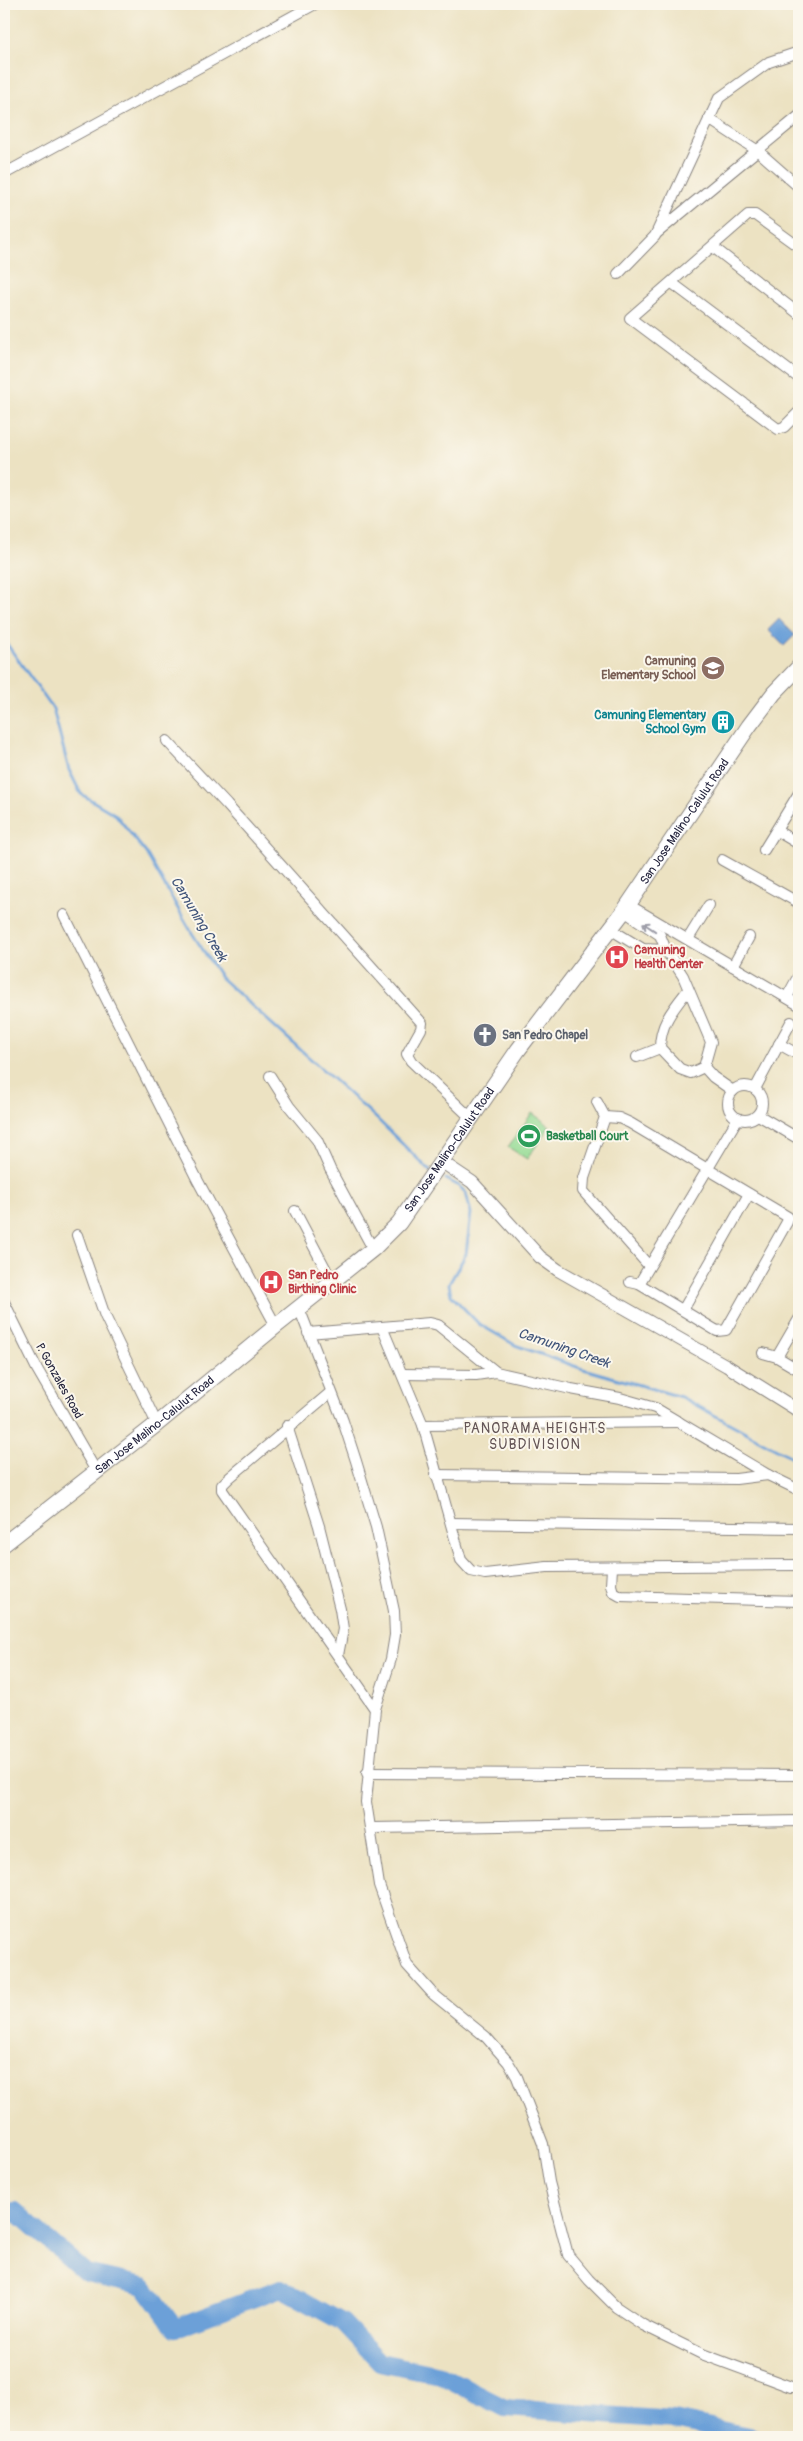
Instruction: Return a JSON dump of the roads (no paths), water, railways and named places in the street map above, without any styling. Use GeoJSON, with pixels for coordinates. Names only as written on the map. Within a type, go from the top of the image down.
{"type":"FeatureCollection","features":[{"type":"Feature","properties":{"kind":"main road","name":"San Jose Malino-Calulut Road"},"geometry":{"type":"LineString","coordinates":[[4,1544],[157,1424],[373,1249],[399,1223],[518,1050],[610,929],[749,726],[798,672]]}},
{"type":"Feature","properties":{"kind":"street"},"geometry":{"type":"LineString","coordinates":[[4,174],[315,4]]}},
{"type":"Feature","properties":{"kind":"street"},"geometry":{"type":"LineString","coordinates":[[654,236],[719,98],[735,84],[769,62],[799,52]]}},
{"type":"Feature","properties":{"kind":"street"},"geometry":{"type":"LineString","coordinates":[[618,274],[654,236],[799,116]]}},
{"type":"Feature","properties":{"kind":"street"},"geometry":{"type":"LineString","coordinates":[[709,119],[758,151],[799,187]]}},
{"type":"Feature","properties":{"kind":"street"},"geometry":{"type":"LineString","coordinates":[[799,246],[755,215],[748,216],[630,318],[778,430],[784,427],[799,412]]}},
{"type":"Feature","properties":{"kind":"street"},"geometry":{"type":"LineString","coordinates":[[713,247],[799,314]]}},
{"type":"Feature","properties":{"kind":"street"},"geometry":{"type":"LineString","coordinates":[[672,283],[799,378]]}},
{"type":"Feature","properties":{"kind":"street"},"geometry":{"type":"LineString","coordinates":[[167,741],[227,805],[422,1023],[421,1029],[407,1054],[472,1118]]}},
{"type":"Feature","properties":{"kind":"street"},"geometry":{"type":"LineString","coordinates":[[764,850],[799,793]]}},
{"type":"Feature","properties":{"kind":"street"},"geometry":{"type":"LineString","coordinates":[[777,831],[799,844]]}},
{"type":"Feature","properties":{"kind":"street"},"geometry":{"type":"LineString","coordinates":[[722,860],[799,903]]}},
{"type":"Feature","properties":{"kind":"street"},"geometry":{"type":"LineString","coordinates":[[688,939],[709,905]]}},
{"type":"Feature","properties":{"kind":"street"},"geometry":{"type":"LineString","coordinates":[[625,907],[688,939],[799,1006]]}},
{"type":"Feature","properties":{"kind":"street"},"geometry":{"type":"LineString","coordinates":[[625,907],[660,935],[666,950],[683,976],[703,1020],[710,1042],[704,1067]]}},
{"type":"Feature","properties":{"kind":"street"},"geometry":{"type":"LineString","coordinates":[[64,915],[198,1181],[276,1326]]}},
{"type":"Feature","properties":{"kind":"street"},"geometry":{"type":"LineString","coordinates":[[610,929],[644,949],[666,950]]}},
{"type":"Feature","properties":{"kind":"street"},"geometry":{"type":"LineString","coordinates":[[733,966],[749,937]]}},
{"type":"Feature","properties":{"kind":"street"},"geometry":{"type":"LineString","coordinates":[[786,997],[799,975]]}},
{"type":"Feature","properties":{"kind":"street"},"geometry":{"type":"LineString","coordinates":[[688,990],[664,1022],[660,1036],[660,1048],[680,1069],[691,1073],[704,1067]]}},
{"type":"Feature","properties":{"kind":"street"},"geometry":{"type":"LineString","coordinates":[[754,1089],[791,1022]]}},
{"type":"Feature","properties":{"kind":"street"},"geometry":{"type":"LineString","coordinates":[[779,1044],[799,1055]]}},
{"type":"Feature","properties":{"kind":"street"},"geometry":{"type":"LineString","coordinates":[[637,1057],[660,1048]]}},
{"type":"Feature","properties":{"kind":"street"},"geometry":{"type":"LineString","coordinates":[[704,1067],[713,1077],[733,1091]]}},
{"type":"Feature","properties":{"kind":"street"},"geometry":{"type":"LineString","coordinates":[[270,1076],[289,1106],[318,1140],[330,1169],[373,1249]]}},
{"type":"Feature","properties":{"kind":"street"},"geometry":{"type":"LineString","coordinates":[[745,1086],[754,1089],[760,1095],[762,1103],[758,1115],[747,1120],[738,1118],[729,1106],[733,1091],[745,1086]]}},
{"type":"Feature","properties":{"kind":"street"},"geometry":{"type":"LineString","coordinates":[[597,1102],[605,1117],[584,1178],[583,1191],[648,1266]]}},
{"type":"Feature","properties":{"kind":"street"},"geometry":{"type":"LineString","coordinates":[[758,1115],[799,1139]]}},
{"type":"Feature","properties":{"kind":"street"},"geometry":{"type":"LineString","coordinates":[[605,1117],[619,1118],[630,1123],[706,1169],[785,1214],[787,1222],[726,1330],[718,1331],[635,1283],[648,1266],[706,1169],[738,1118]]}},
{"type":"Feature","properties":{"kind":"street"},"geometry":{"type":"LineString","coordinates":[[442,1162],[472,1182],[540,1257],[558,1270],[727,1366],[799,1411]]}},
{"type":"Feature","properties":{"kind":"street"},"geometry":{"type":"LineString","coordinates":[[683,1310],[749,1194]]}},
{"type":"Feature","properties":{"kind":"street"},"geometry":{"type":"LineString","coordinates":[[295,1211],[332,1281]]}},
{"type":"Feature","properties":{"kind":"street"},"geometry":{"type":"LineString","coordinates":[[76,1235],[105,1316],[157,1424]]}},
{"type":"Feature","properties":{"kind":"street","name":"P. Gonzales Road"},"geometry":{"type":"LineString","coordinates":[[4,1302],[37,1369],[96,1471]]}},
{"type":"Feature","properties":{"kind":"street"},"geometry":{"type":"LineString","coordinates":[[299,1308],[343,1421],[373,1518],[394,1611],[395,1635],[391,1659],[375,1709],[367,1773],[366,1802],[372,1828],[378,1884],[407,1965],[433,1994],[486,2037],[508,2062],[520,2084],[543,2144],[555,2208],[568,2255],[616,2307],[643,2325],[702,2354],[791,2388],[799,2387]]}},
{"type":"Feature","properties":{"kind":"street"},"geometry":{"type":"LineString","coordinates":[[778,1357],[799,1319]]}},
{"type":"Feature","properties":{"kind":"street"},"geometry":{"type":"LineString","coordinates":[[308,1332],[430,1323],[438,1325],[496,1372]]}},
{"type":"Feature","properties":{"kind":"street"},"geometry":{"type":"LineString","coordinates":[[382,1327],[423,1425],[461,1560],[472,1571],[485,1574],[546,1568],[799,1565]]}},
{"type":"Feature","properties":{"kind":"street"},"geometry":{"type":"LineString","coordinates":[[763,1353],[778,1357],[799,1370]]}},
{"type":"Feature","properties":{"kind":"street"},"geometry":{"type":"LineString","coordinates":[[403,1374],[476,1375],[496,1372],[571,1390],[620,1398],[655,1408],[799,1490]]}},
{"type":"Feature","properties":{"kind":"street"},"geometry":{"type":"LineString","coordinates":[[331,1392],[288,1426],[222,1485],[222,1490],[375,1709]]}},
{"type":"Feature","properties":{"kind":"street"},"geometry":{"type":"LineString","coordinates":[[423,1425],[679,1422]]}},
{"type":"Feature","properties":{"kind":"street"},"geometry":{"type":"LineString","coordinates":[[288,1426],[319,1526],[340,1609],[343,1629],[338,1655]]}},
{"type":"Feature","properties":{"kind":"street"},"geometry":{"type":"LineString","coordinates":[[436,1475],[736,1479],[768,1474]]}},
{"type":"Feature","properties":{"kind":"street"},"geometry":{"type":"LineString","coordinates":[[451,1523],[799,1528]]}},
{"type":"Feature","properties":{"kind":"street"},"geometry":{"type":"LineString","coordinates":[[612,1568],[611,1585],[613,1592],[620,1596],[799,1601]]}},
{"type":"Feature","properties":{"kind":"street"},"geometry":{"type":"LineString","coordinates":[[367,1773],[799,1775]]}},
{"type":"Feature","properties":{"kind":"street"},"geometry":{"type":"LineString","coordinates":[[372,1828],[799,1822]]}},
{"type":"Feature","properties":{"kind":"water"},"geometry":{"type":"Polygon","coordinates":[[[779,619],[795,635],[784,646],[768,630],[779,619]]]}},
{"type":"Feature","properties":{"kind":"waterway","name":"Camuning Creek"},"geometry":{"type":"LineString","coordinates":[[4,640],[53,709],[69,770],[81,794],[116,815],[146,853],[192,933],[221,978],[375,1117],[430,1171]]}},
{"type":"Feature","properties":{"kind":"waterway","name":"Camuning Creek"},"geometry":{"type":"LineString","coordinates":[[446,1179],[459,1186],[466,1193],[471,1213],[466,1254],[449,1284],[451,1295],[479,1324],[515,1345],[580,1368],[681,1397],[799,1461]]}},
{"type":"Feature","properties":{"kind":"waterway"},"geometry":{"type":"LineString","coordinates":[[4,2217],[15,2211],[86,2273],[144,2286],[175,2328],[281,2288],[342,2322],[380,2362],[440,2375],[505,2408],[674,2420],[753,2437]]}},
{"type":"Feature","properties":{"kind":"place","name":"Camuning Elementary School"},"geometry":{"type":"Point","coordinates":[713,668]}},
{"type":"Feature","properties":{"kind":"place","name":"Camuning Elementary School Gym"},"geometry":{"type":"Point","coordinates":[723,722]}},
{"type":"Feature","properties":{"kind":"place","name":"Camuning Health Center"},"geometry":{"type":"Point","coordinates":[617,957]}},
{"type":"Feature","properties":{"kind":"place","name":"San Pedro Chapel"},"geometry":{"type":"Point","coordinates":[485,1035]}},
{"type":"Feature","properties":{"kind":"place","name":"Basketball Court"},"geometry":{"type":"Point","coordinates":[529,1136]}},
{"type":"Feature","properties":{"kind":"place","name":"San Pedro Birthing Clinic"},"geometry":{"type":"Point","coordinates":[271,1282]}},
{"type":"Feature","properties":{"kind":"district","name":"PANORAMA HEIGHTS SUBDIVISION"},"geometry":{"type":"Point","coordinates":[535,1436]}}]}
